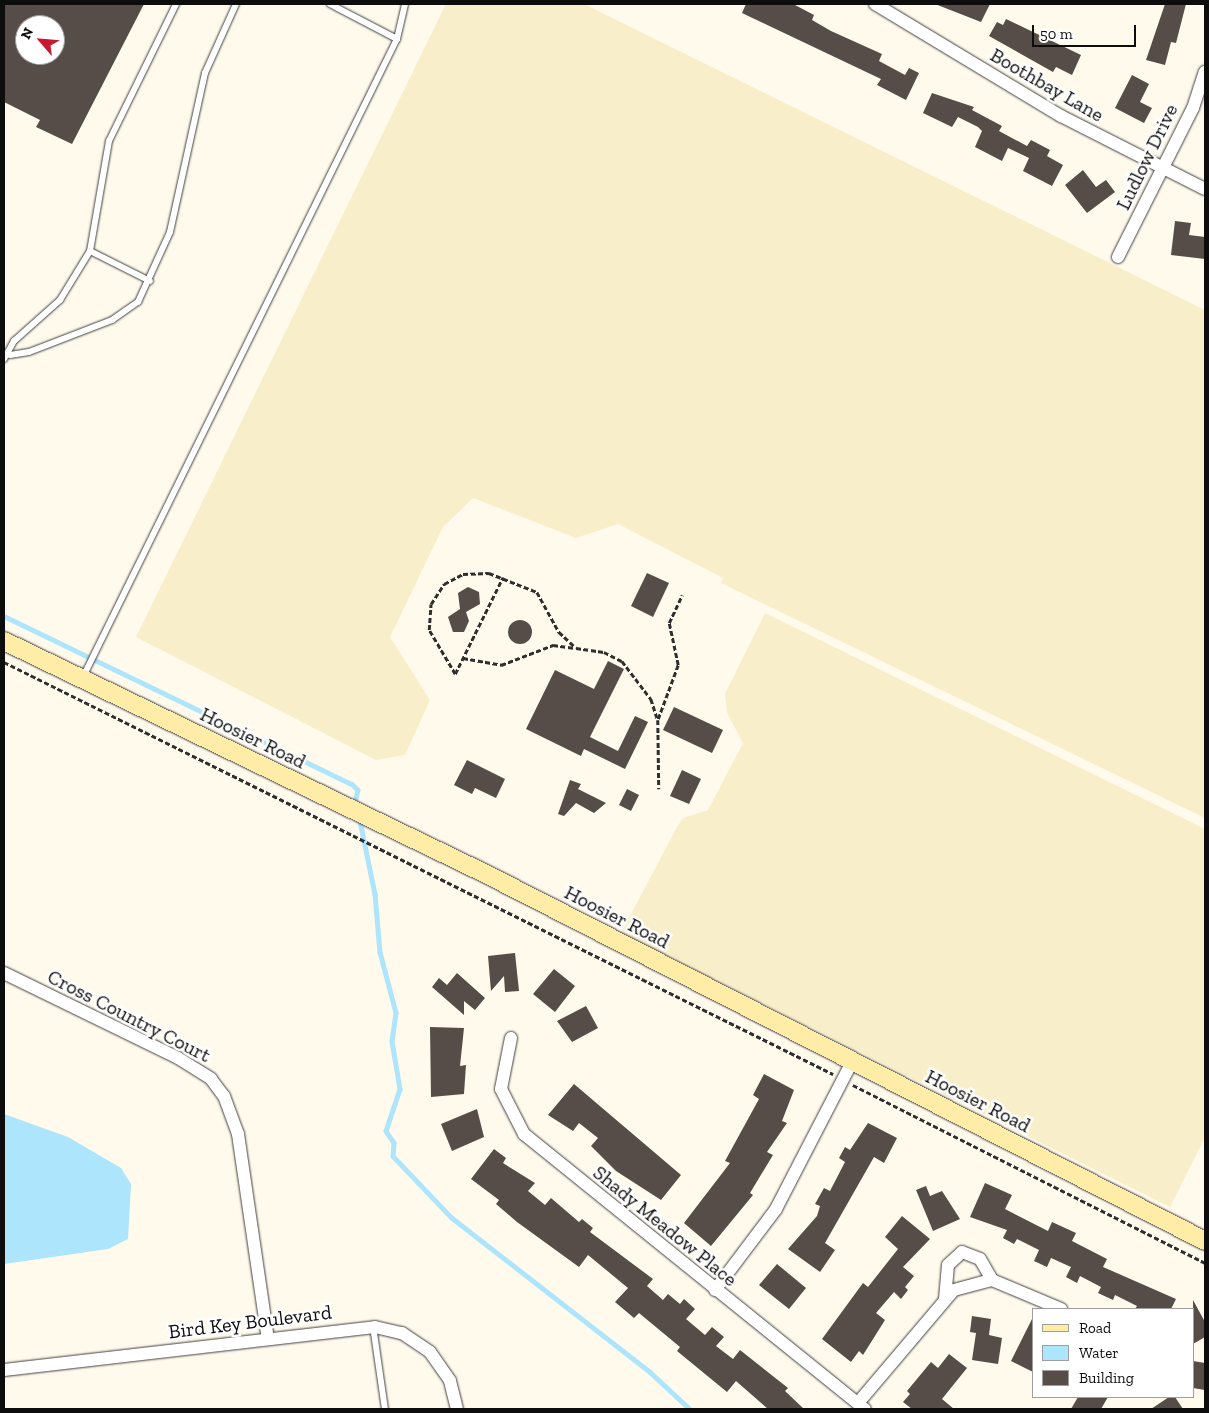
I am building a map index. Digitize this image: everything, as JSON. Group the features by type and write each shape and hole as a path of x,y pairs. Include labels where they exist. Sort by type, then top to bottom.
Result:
{"street":[{"name":"Boothbay Lane","path":"875,4 1052,111 1205,189"},
{"name":"Ludlow Drive","path":"1118,257 1162,168 1205,72"},
{"name":"Hoosier Road","path":"4,642 486,874 1205,1241"},
{"name":"Cross Country Court","path":"4,973 178,1058 211,1079 224,1096 238,1134 268,1339"},
{"name":"Shady Meadow Place","path":"511,1038 501,1089 524,1134 715,1290 862,1406"},
{"path":"715,1290 776,1209 853,1060"},
{"path":"945,1298 948,1265 962,1252 980,1259 992,1280 1059,1308"},
{"path":"862,1406 945,1298 954,1290 992,1280"},
{"name":"Bird Key Boulevard","path":"4,1370 372,1326 402,1333 430,1352 450,1381 458,1409"}],"lane":[{"path":"7,357 14,341 60,300 90,251 110,141 176,4"},
{"path":"7,357 112,320 138,302 150,281 170,232 205,73 236,4"},
{"path":"330,4 397,39"},
{"path":"82,679 397,39 405,4"},
{"path":"90,251 150,281"},
{"path":"372,1326 385,1409"}],"path":[{"path":"503,577 455,674 431,640 428,620 436,593 463,574 503,577 537,592 560,632 576,648"},
{"path":"658,720 678,665 669,623 682,596"},
{"path":"463,658 501,665 553,645 604,652 622,661 651,699 658,720 659,788"},
{"path":"4,662 843,1079 1205,1262"}],"shaded area":[{"path":"446,4 584,4 1205,310 1205,818 721,583 723,578 618,524 576,538 473,498 443,527 390,637 430,700 405,755 376,760 136,637"},
{"path":"765,613 1205,829 1205,1137 1170,1207 621,933 677,827 683,818 708,810 743,743 727,713 725,694"}],"water":[{"path":"4,1114 68,1137 121,1168 131,1184 128,1239 108,1249 4,1264"}],"building":[{"path":"4,4 144,4 72,144 36,127 40,120 4,102"},
{"path":"746,4 795,5 814,15 812,20 831,31 882,54 879,61 905,75 909,68 919,73 906,100 877,85 881,79 742,13"},
{"path":"935,4 990,4 981,22"},
{"path":"1165,4 1186,4 1176,43 1171,42 1165,65 1146,60"},
{"path":"1006,19 1081,55 1072,75 1056,67 1053,72 989,36 997,22 1003,25"},
{"path":"1132,75 1149,84 1140,102 1152,108 1144,123 1115,108"},
{"path":"932,93 974,107 972,110 1002,126 999,131 1027,146 1031,140 1050,150 1047,156 1063,165 1052,186 1023,171 1029,158 1008,148 1002,161 975,147 982,131 978,127 958,117 952,127 923,113"},
{"path":"1083,170 1096,187 1106,180 1115,192 1087,213 1065,185"},
{"path":"1175,221 1191,223 1189,235 1205,237 1205,259 1171,255"},
{"path":"647,573 669,583 653,617 631,606"},
{"path":"468,587 479,592 480,604 466,612 469,621 464,632 453,632 448,617 460,609 458,593"},
{"path":"520,620 528,624 532,632 528,640 520,644 512,640 508,632 512,624"},
{"path":"608,661 624,669 590,737 618,751 635,716 648,722 625,769 584,749 581,756 526,729 555,670 594,689"},
{"path":"674,707 723,730 712,753 663,730"},
{"path":"467,760 505,779 496,798 475,788 472,794 454,785"},
{"path":"682,770 701,779 689,804 670,796"},
{"path":"570,780 581,784 578,789 606,803 594,813 576,803 564,816 558,814"},
{"path":"627,789 639,795 631,811 619,805"},
{"path":"515,953 519,991 505,992 504,976 491,991 488,956"},
{"path":"554,969 575,986 555,1012 533,994"},
{"path":"457,973 485,998 475,1010 464,1001 464,1015 432,987 439,978 447,985"},
{"path":"586,1006 598,1028 572,1042 557,1021"},
{"path":"430,1027 464,1028 460,1066 466,1065 464,1094 431,1097"},
{"path":"764,1074 794,1090 782,1121 787,1123 767,1152 773,1155 750,1193 753,1195 711,1246 684,1223 730,1163 725,1161 759,1099 753,1095"},
{"path":"574,1084 681,1175 661,1200 616,1171 591,1146 598,1138 579,1123 573,1131 548,1115"},
{"path":"477,1109 484,1137 452,1151 441,1124"},
{"path":"868,1123 897,1138 884,1163 874,1157 825,1243 835,1250 820,1272 788,1249 817,1216 820,1206 815,1204 824,1188 830,1191 845,1162 839,1158 845,1147 850,1150"},
{"path":"494,1149 506,1158 503,1163 535,1183 528,1191 545,1205 551,1198 579,1222 582,1219 593,1228 590,1232 653,1279 647,1286 663,1300 668,1294 680,1304 684,1299 695,1309 686,1319 705,1335 712,1327 724,1337 716,1346 733,1359 740,1350 788,1388 785,1391 804,1409 768,1409 736,1381 727,1392 677,1351 680,1347 639,1313 634,1318 615,1302 628,1288 588,1255 579,1267 517,1222 496,1204 499,1200 471,1179"},
{"path":"985,1183 1012,1195 1005,1209 1048,1231 1052,1222 1076,1233 1072,1241 1107,1259 1103,1267 1176,1299 1172,1308 1136,1308 1137,1306 1115,1295 1113,1300 1098,1293 1101,1287 1080,1276 1077,1283 1066,1277 1071,1267 1051,1258 1047,1267 1034,1261 1039,1250 1017,1239 1014,1244 1003,1238 1007,1230 970,1217"},
{"path":"926,1186 930,1196 942,1191 960,1219 933,1231 916,1190"},
{"path":"902,1216 930,1239 903,1267 914,1276 905,1287 908,1290 901,1299 894,1292 876,1313 885,1320 863,1355 859,1351 851,1362 822,1339 863,1283 868,1287 898,1249 885,1237"},
{"path":"777,1264 806,1288 789,1309 759,1285"},
{"path":"1193,1300 1205,1322 1205,1337 1194,1343 1194,1308"},
{"path":"972,1316 991,1319 989,1335 1002,1338 998,1364 972,1360 976,1333 970,1332"},
{"path":"1032,1319 1032,1372 1011,1361"},
{"path":"949,1354 967,1368 942,1399 954,1409 912,1409 903,1402 910,1394 907,1391 931,1362 938,1368"},
{"path":"1194,1361 1205,1363 1205,1390 1194,1388"},
{"path":"1077,1398 1107,1398 1101,1409 1071,1409"},
{"path":"1168,1398 1176,1398 1183,1409 1151,1409"}],"waterway":[{"path":"4,616 352,784 358,790 356,799"},
{"path":"360,821 375,894 380,952 396,1013 392,1041 400,1089 386,1131 394,1143 393,1156 451,1217 650,1372 690,1409"}]}
